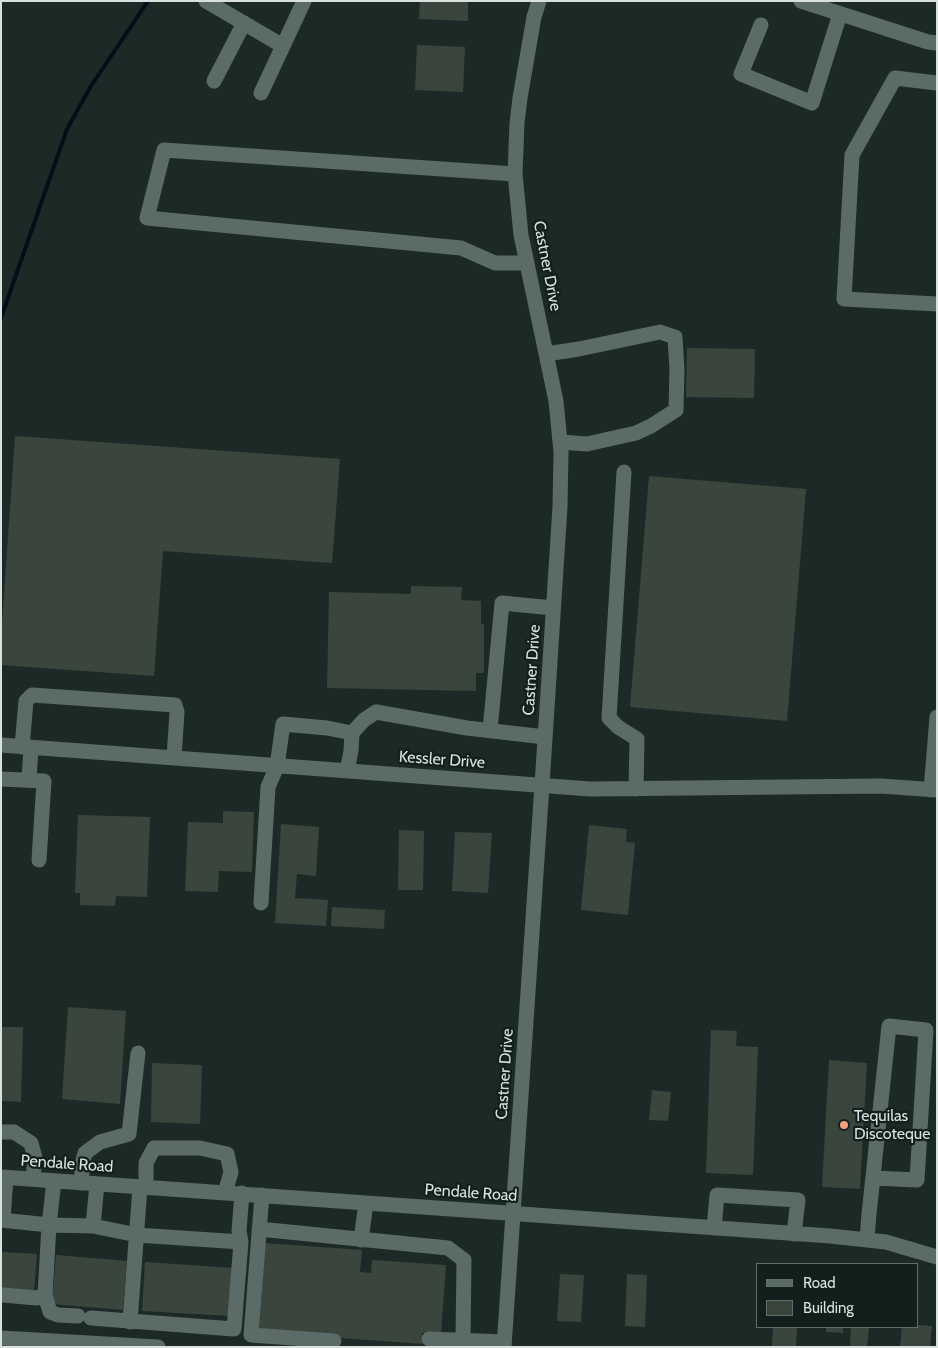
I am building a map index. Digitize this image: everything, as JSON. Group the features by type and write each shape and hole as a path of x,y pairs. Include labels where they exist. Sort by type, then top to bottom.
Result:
{"street":[{"path":"206,1 283,46"},
{"path":"261,93 304,1"},
{"name":"Castner Drive","path":"504,1344 560,507 560,442 556,401 526,263 521,235 515,174 520,98 534,17 539,1"},
{"path":"801,1 928,42 937,43"},
{"path":"761,25 741,74 812,103 840,14"},
{"path":"214,82 244,23"},
{"path":"937,83 895,78 852,155 844,299 937,304"},
{"path":"515,174 164,150 147,218 461,248 495,263 526,263"},
{"path":"546,354 660,332 674,338 677,370 676,410 636,433 588,444 560,442"},
{"path":"624,472 609,718 618,727 637,739 636,788"},
{"path":"490,730 502,603 553,608"},
{"path":"28,780 26,701 32,695 175,705 177,712 174,758"},
{"path":"347,771 352,733 364,720 376,712 545,737"},
{"path":"934,790 937,717"},
{"path":"261,903 268,788 277,766 283,724 327,728 352,733"},
{"name":"Kessler Drive","path":"1,745 590,789 881,786 934,790"},
{"path":"1,779 44,781 39,860"},
{"path":"867,1240 873,1178 889,1026 926,1030 917,1180 873,1178"},
{"path":"81,1183 85,1153 100,1142 129,1134 138,1053"},
{"path":"1,1132 14,1132 31,1143 35,1158 32,1179"},
{"path":"130,1322 137,1236 146,1163 154,1148 200,1148 227,1154 231,1172 225,1193"},
{"path":"4,1177 2,1220 49,1225 93,1226 137,1236 241,1242"},
{"name":"Pendale Road","path":"4,1177 867,1240 886,1242 937,1257"},
{"path":"54,1180 45,1295 50,1312 58,1315 130,1322 234,1329 241,1242 242,1193"},
{"path":"93,1226 97,1184"},
{"path":"262,1195 251,1335 334,1341"},
{"path":"714,1228 717,1195 798,1200 794,1234"},
{"path":"362,1240 366,1203"},
{"path":"260,1229 448,1248 464,1260 463,1339"},
{"path":"3,1295 37,1298 45,1295"},
{"path":"1,1338 158,1347"},
{"path":"429,1339 463,1339 504,1344"}],"building":[{"path":"420,1 468,1 468,21 419,19"},
{"path":"417,45 465,47 463,92 415,90"},
{"path":"687,348 755,349 754,398 686,397"},
{"path":"15,436 340,459 332,563 163,551 154,676 1,665 1,637"},
{"path":"649,476 806,489 787,721 630,707"},
{"path":"411,586 462,587 461,600 481,601 481,624 484,624 484,673 476,673 476,691 327,688 329,592 411,594"},
{"path":"223,811 254,812 252,872 219,871 218,892 185,891 188,822 223,823"},
{"path":"78,815 150,817 147,897 116,896 115,906 80,905 80,893 75,893"},
{"path":"281,824 319,827 316,876 297,874 295,898 328,900 326,926 275,923"},
{"path":"589,825 627,829 626,842 635,843 628,915 581,910"},
{"path":"399,830 424,831 423,890 398,890"},
{"path":"455,832 492,833 488,893 452,891"},
{"path":"332,907 385,910 384,929 331,926"},
{"path":"68,1007 126,1011 120,1104 62,1099"},
{"path":"1,1027 23,1027 21,1102 1,1101"},
{"path":"711,1030 737,1031 736,1046 758,1047 753,1175 706,1173"},
{"name":"Tequilas Discoteque","path":"829,1060 867,1063 860,1189 822,1187"},
{"path":"152,1063 202,1065 200,1124 151,1122"},
{"path":"652,1090 671,1092 668,1121 649,1120"},
{"path":"265,1243 362,1250 360,1272 371,1273 372,1260 446,1265 441,1334 422,1333 422,1344 259,1332"},
{"path":"1,1252 37,1254 34,1292 1,1289"},
{"path":"56,1255 127,1261 123,1310 52,1304"},
{"path":"145,1262 234,1268 231,1316 142,1311"},
{"path":"560,1274 584,1275 581,1322 557,1321"},
{"path":"627,1274 647,1275 645,1327 625,1326"},
{"path":"918,1325 932,1326 930,1347 900,1347 902,1328 918,1328"},
{"path":"773,1328 797,1328 796,1347 772,1347"},
{"path":"826,1328 843,1328 843,1333 826,1332"},
{"path":"851,1328 869,1328 867,1347 850,1347"}],"waterway":[{"path":"1,318 67,129 91,86 148,1"}],"place":[{"name":"Tequilas Discoteque","path":"844,1125"}]}
